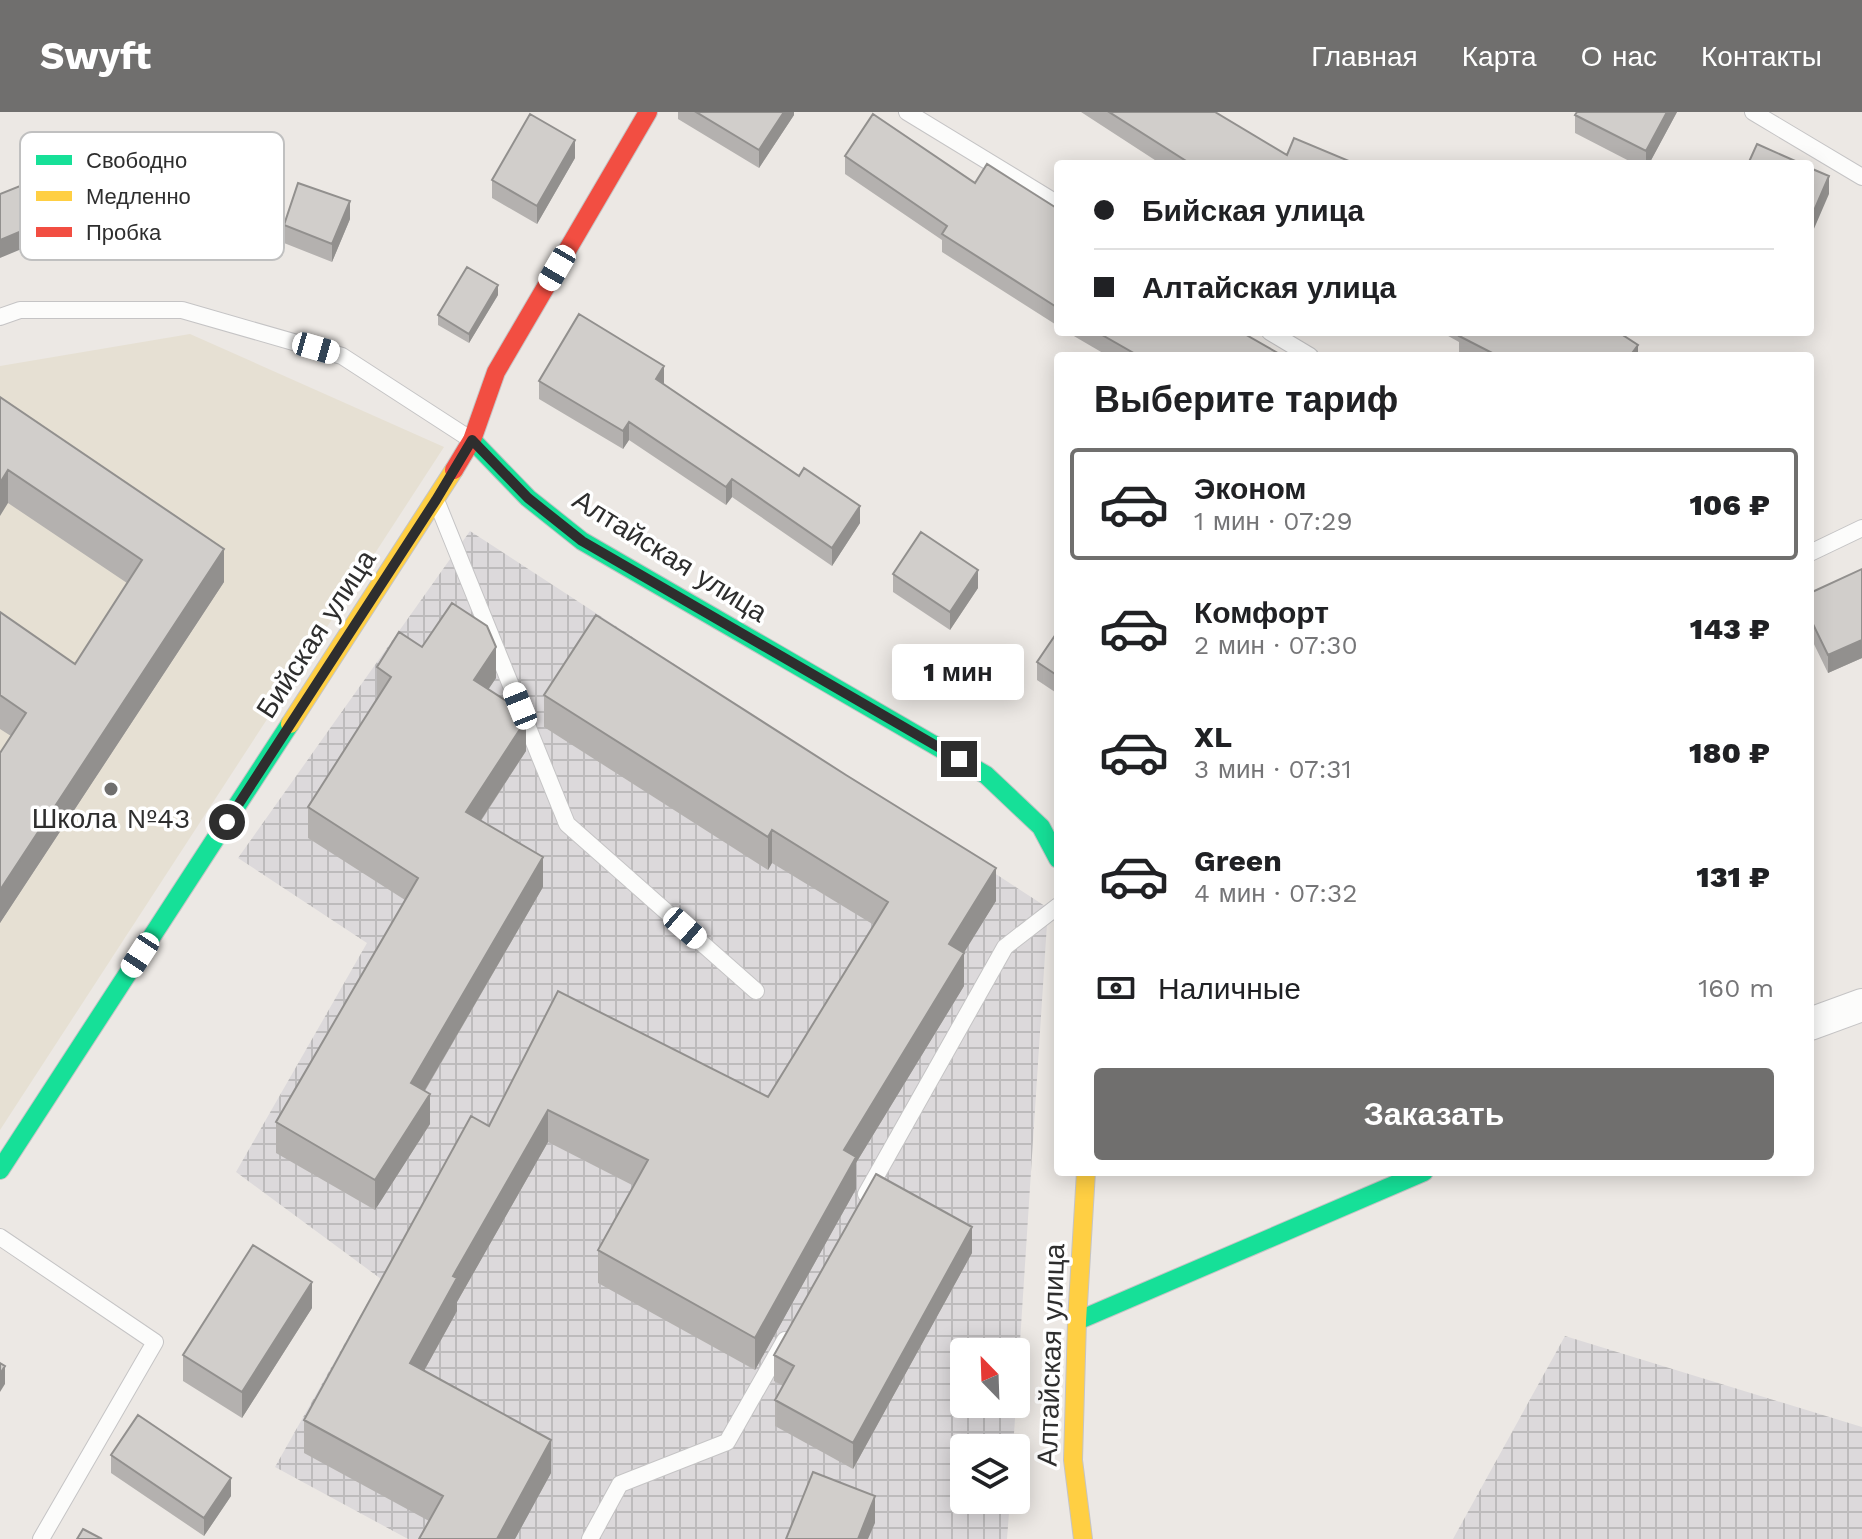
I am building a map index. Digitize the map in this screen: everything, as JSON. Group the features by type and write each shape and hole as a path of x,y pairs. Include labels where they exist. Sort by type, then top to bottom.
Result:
{"street":[{"name":"Бийская улица","path":"0,1170 436,500 472,440 496,372 648,112"},
{"name":"Алтайская улица","path":"472,440 528,498 582,541 986,775 1041,827 1054,851"},
{"path":"1814,1023 1862,1005"},
{"name":"Алтайская улица","path":"1083,1539 1073,1460 1086,1176"},
{"path":"1077,1321 1415,1176"}],"lane":[{"path":"907,112 1054,202"},
{"path":"1753,112 1862,177"},
{"name":"Алтайская улица","path":"0,317 20,310 182,310 342,356 472,440"},
{"path":"1277,336 1303,352"},
{"path":"436,500 567,824 756,991"},
{"path":"1814,551 1862,528"},
{"path":"858,1208 1005,947 1054,909"},
{"path":"0,1237 155,1342 41,1539"},
{"path":"590,1539 620,1484 727,1442 789,1332"}],"shaded area":[{"name":"Школа №43","path":"190,334 444,447 0,1130 0,366"},
{"path":"470,531 1048,908 1020,1338 950,1338 950,1418 1015,1418 1014,1434 950,1434 950,1514 1009,1514 1007,1539 408,1539 275,1467 381,1279 236,1172 367,943 238,858"},
{"path":"1565,1336 1862,1427 1862,1539 1453,1539"}],"building":[{"path":"696,112 784,112 759,150"},
{"path":"1109,112 1215,112 1287,155 1294,138 1347,160 1185,160"},
{"path":"1577,112 1667,112 1646,151 1575,115"},
{"path":"530,114 575,140 537,206 492,180"},
{"path":"873,114 975,183 987,164 1054,206 1054,305 942,234 947,226 845,156"},
{"path":"1757,144 1793,160 1750,160"},
{"path":"1814,170 1829,176 1814,211"},
{"path":"298,183 350,201 332,244 284,225"},
{"path":"20,186 20,232 0,240 0,194"},
{"path":"467,267 498,285 469,334 438,315"},
{"path":"579,314 664,366 656,379 799,476 804,468 860,506 832,548 732,479 726,487 629,422 623,431 539,381"},
{"path":"1104,336 1248,336 1276,352 1132,352"},
{"path":"1459,336 1624,336 1638,345 1633,352 1490,352"},
{"path":"0,397 224,549 0,890 0,753 26,713 0,695 0,612 75,664 142,560 8,470 0,483"},
{"path":"921,532 978,570 950,612 893,574"},
{"path":"1862,569 1862,640 1828,655 1814,626 1814,591"},
{"path":"452,603 487,626 496,647 474,680 522,711 526,720 466,812 543,857 411,1083 430,1094 375,1180 276,1122 418,878 308,807 391,677 377,667 399,632 422,647"},
{"path":"596,615 996,868 949,944 964,953 844,1150 856,1157 755,1338 598,1250 648,1160 548,1110 453,1276 457,1278 410,1363 551,1440 497,1539 419,1539 443,1496 304,1420 471,1116 489,1126 558,991 768,1097 888,902 772,830 768,837 544,695"},
{"path":"1054,637 1054,673 1037,662"},
{"path":"876,1174 972,1227 853,1443 775,1400 794,1366 774,1355"},
{"path":"253,1245 312,1282 242,1392 183,1355"},
{"path":"138,1415 231,1478 204,1518 111,1455"},
{"path":"813,1472 875,1496 858,1539 786,1539"},
{"path":"83,1529 102,1539 77,1539"}],"traffic: fast":[{"path":"472,440 528,498 582,541 986,775 1041,827 1054,851"},
{"path":"0,1170 290,724"},
{"path":"1077,1321 1415,1176"}],"traffic: slow":[{"path":"290,724 454,470"},
{"path":"1083,1539 1073,1460 1086,1176"}],"traffic: jam":[{"path":"454,470 472,440 496,372 648,112"}],"place":[{"name":"Школа №43","path":"111,789"}],"route":[{"path":"227,822 472,440 528,498 582,541 959,759"}]}
